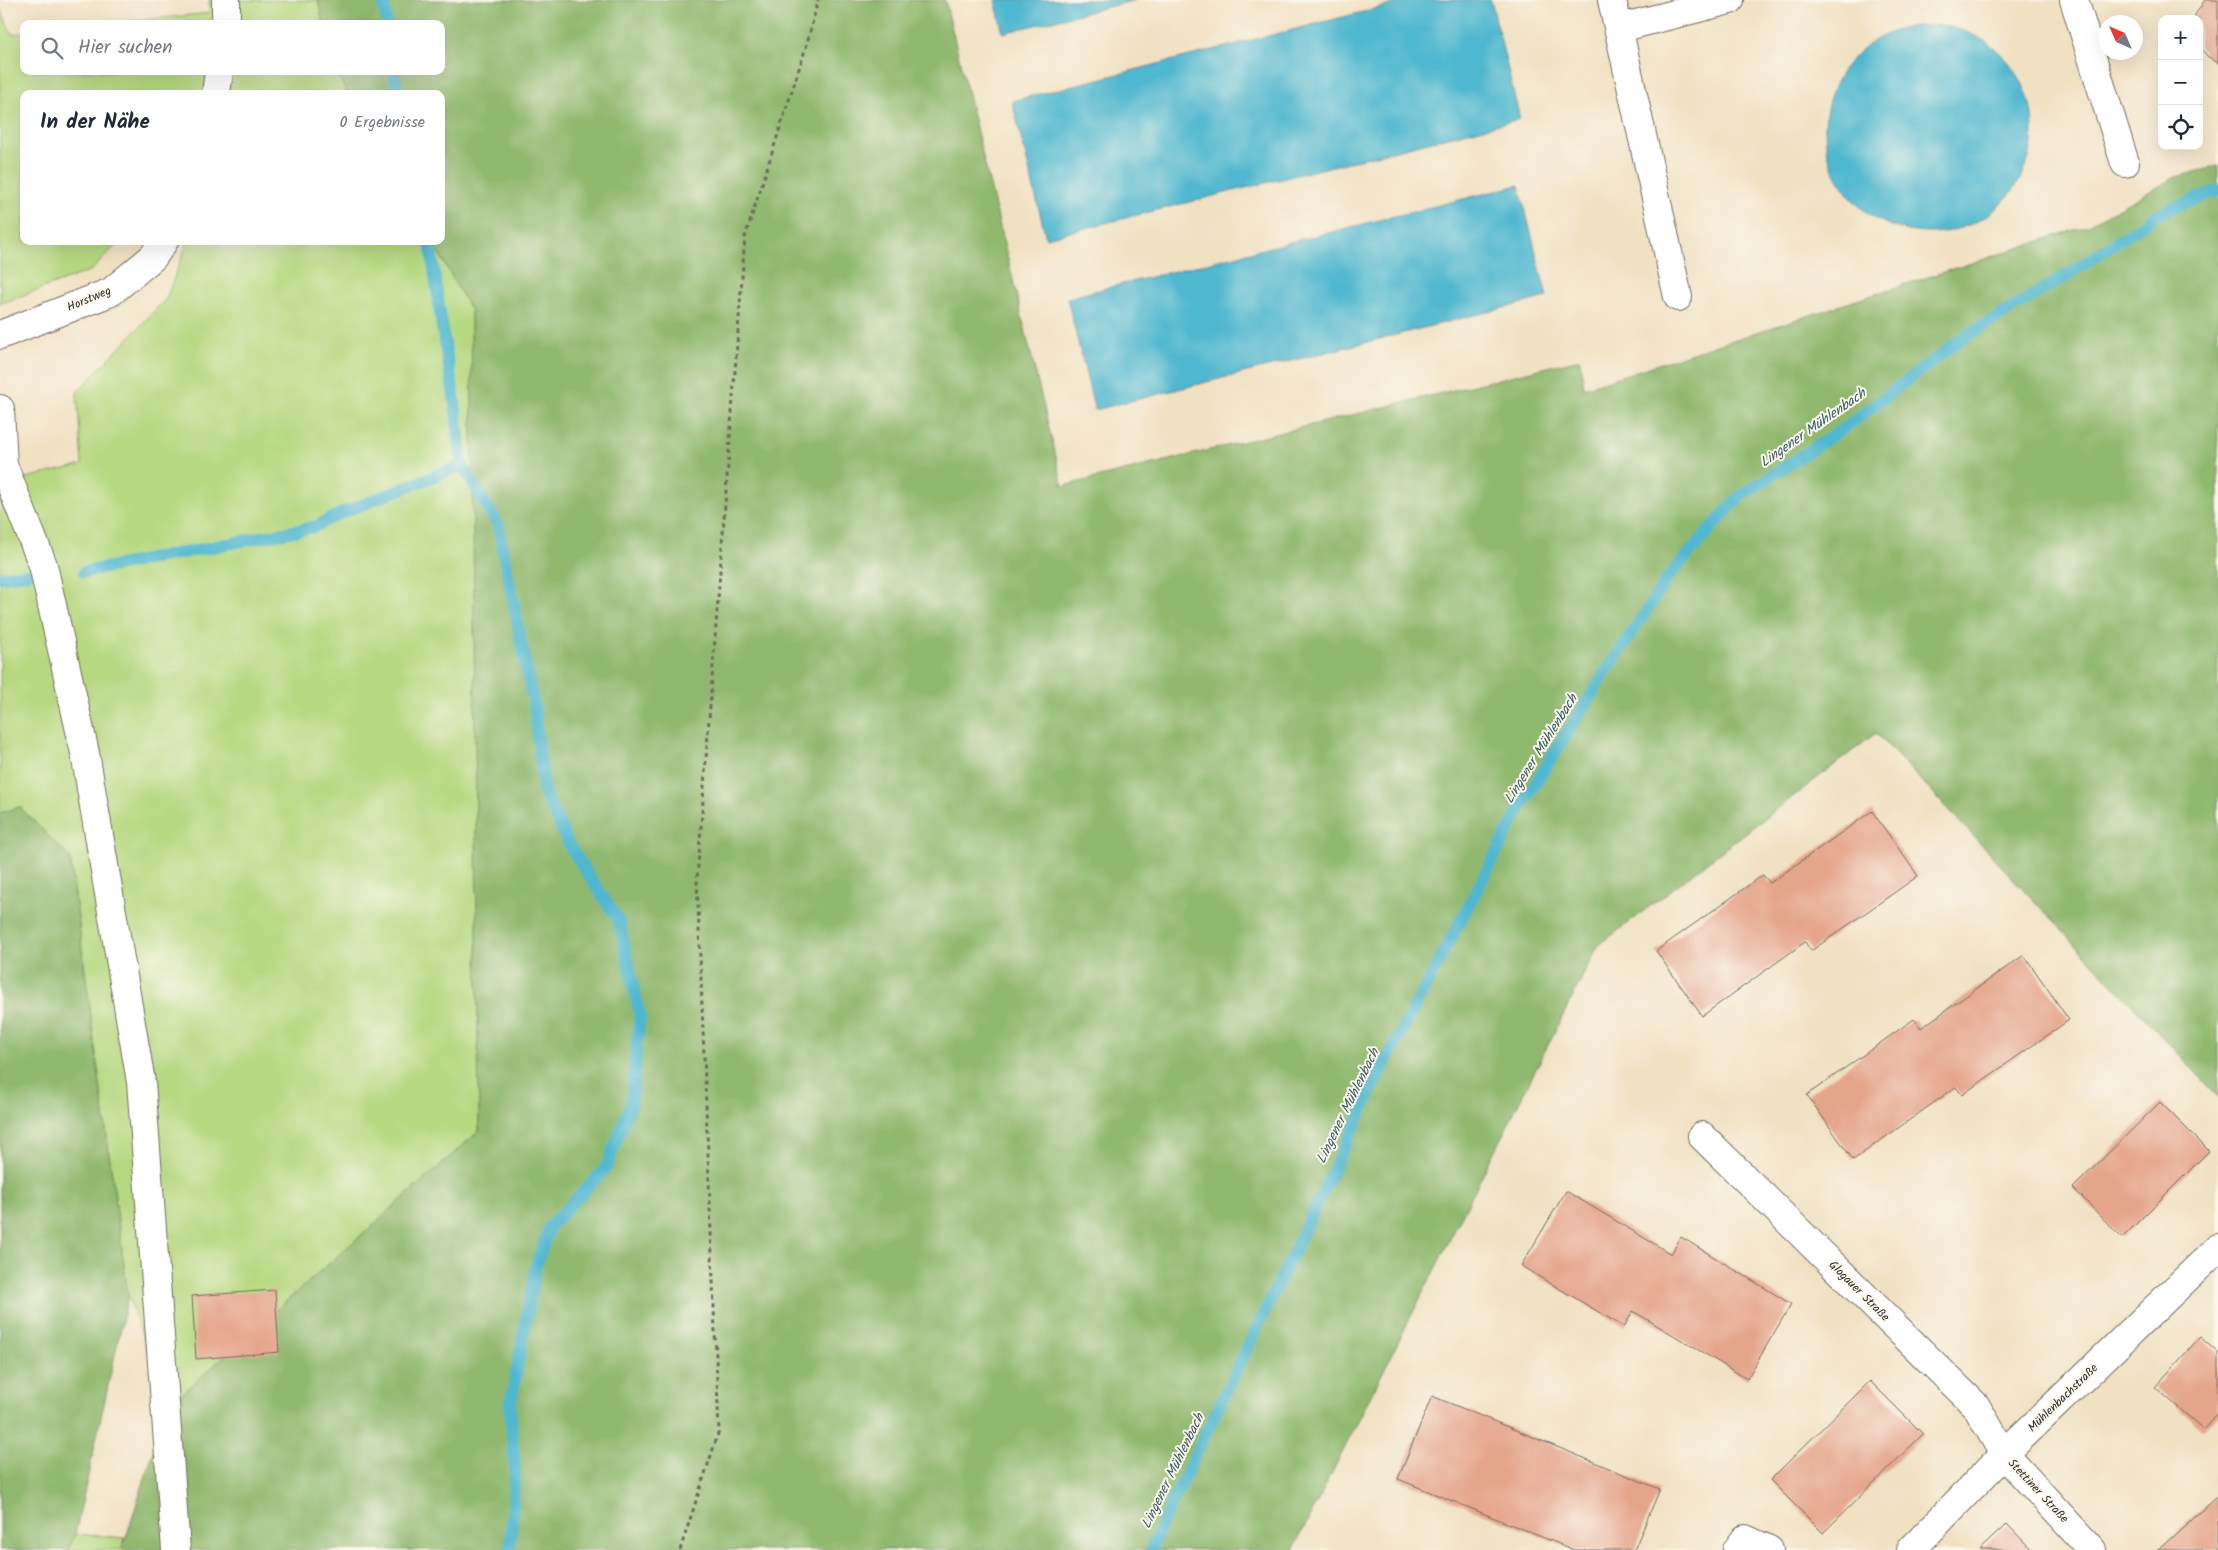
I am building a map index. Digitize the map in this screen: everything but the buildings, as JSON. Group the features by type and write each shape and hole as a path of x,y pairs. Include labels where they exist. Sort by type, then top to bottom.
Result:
{"street":[{"path":"226,0 226,20"},
{"path":"1612,0 1620,28 1678,296"},
{"path":"1620,28 1730,0"},
{"path":"2074,0 2125,163"},
{"path":"217,90 218,75"},
{"name":"Horstweg","path":"0,335 111,292 153,258 161,245"},
{"path":"0,409 2,465 43,565 85,753 141,1082 176,1550"},
{"name":"Glogauer Straße","path":"1702,1136 1976,1406 2004,1454"},
{"name":"Mühlenbachstraße","path":"1911,1550 2004,1454 2218,1248"},
{"name":"Stettiner Straße","path":"2004,1454 2092,1550"},
{"path":"1736,1550 1745,1539 1769,1550"}],"path":[{"path":"680,1550 718,1431 697,880 745,237 807,44 818,0"}],"green space":[{"path":"209,0 318,0 322,20 145,20 209,13"},
{"path":"318,0 945,0 1063,486 1580,359 1584,388 2086,226 2176,177 2218,166 2218,1096 1876,733 1598,946 1293,1550 122,1550 168,1406 479,1131 471,311 434,245 445,245 445,90 346,90 337,75 445,75 445,20 322,20"},
{"path":"0,8 12,34 20,33 20,75 337,75 346,90 20,90 20,245 116,245 92,270 0,304"},
{"path":"186,245 434,245 471,310 479,1131 168,1406 128,1296 70,858 20,807 0,813 0,484 82,465 77,392 166,299"},
{"path":"20,807 70,858 128,1296 75,1534 69,1550 0,1550 0,813"},
{"path":"75,1534 125,1538 122,1550 69,1550"}],"water":[{"path":"995,0 1136,0 1003,33"},
{"path":"1410,0 1491,0 1520,119 1046,238 1012,101"},
{"path":"1929,25 1949,27 1969,33 1995,49 2009,63 2025,89 2031,109 2033,129 2031,149 2025,169 2009,195 1995,209 1969,225 1949,231 1929,233 1909,231 1889,225 1863,209 1849,195 1833,169 1827,149 1825,129 1827,109 1833,89 1849,63 1863,49 1889,33 1909,27"},
{"path":"1519,185 1547,297 1095,410 1067,298"}],"waterway":[{"path":"383,0 386,20"},
{"path":"395,75 397,90"},
{"name":"Lingener Mühlenbach","path":"1151,1550 1386,1061 1523,803 1669,576 1739,497 1850,424 1961,339 2064,277 2160,213 2218,190"},
{"path":"431,245 455,402 462,465 498,525 535,711 544,792 570,847 619,921 640,1016 631,1104 606,1168 550,1226 536,1266 510,1407 515,1471 510,1550"},
{"path":"84,572 314,527 344,512 462,465"},
{"path":"0,577 28,574"}]}
